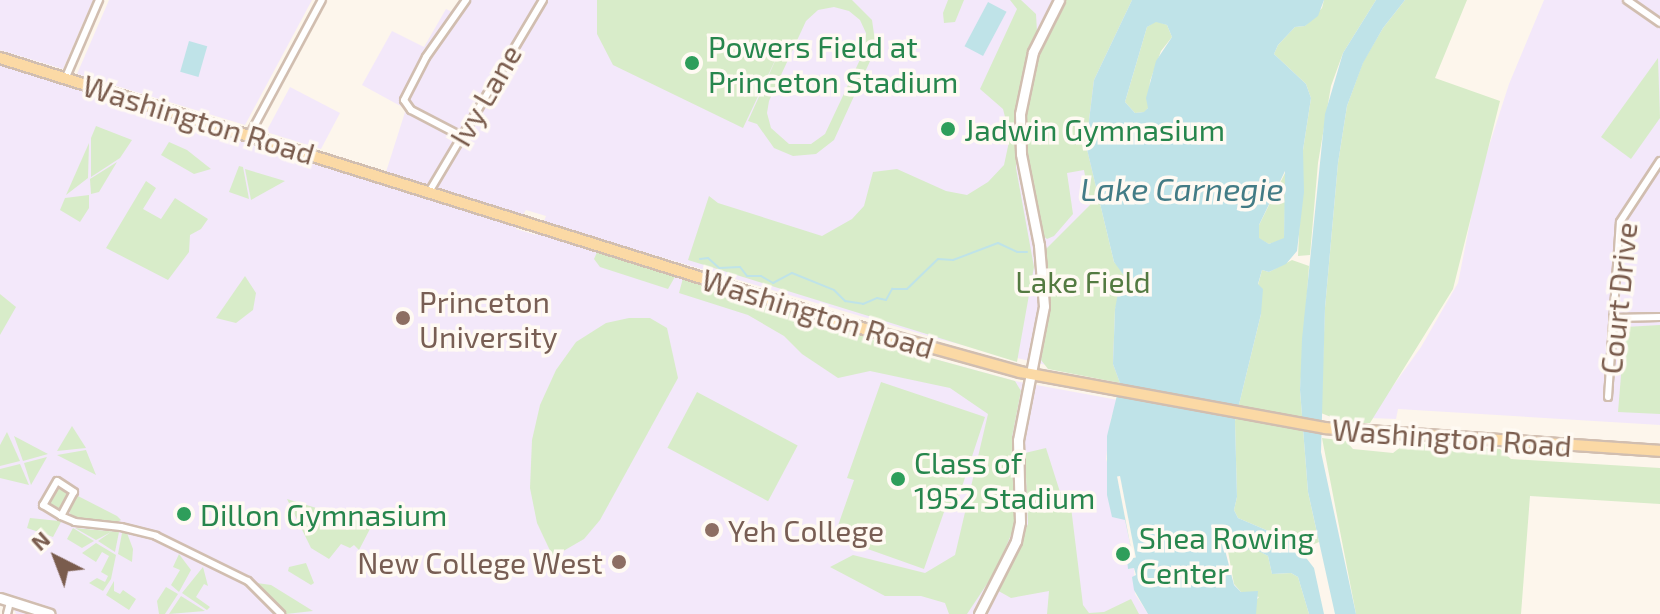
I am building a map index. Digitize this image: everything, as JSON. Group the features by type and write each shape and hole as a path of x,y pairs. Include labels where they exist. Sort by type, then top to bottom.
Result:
{"main road":[{"name":"Washington Road","path":"0,58 865,329 1033,374 1317,427 1660,451"}],"street":[{"path":"66,77 99,0"},
{"path":"250,134 322,0"},
{"path":"461,136 411,110 404,100 426,57 466,0"},
{"name":"Ivy Lane","path":"429,192 543,0"},
{"path":"979,614 1019,532 1018,440 1043,320 1039,245 1021,154 1020,114 1033,52 1059,0"},
{"path":"1627,0 1660,23"},
{"name":"Court Drive","path":"1608,397 1620,222 1660,161"},
{"path":"1613,318 1660,317"},
{"path":"61,516 74,492 57,481 43,505 61,516 75,522 121,527 156,536 248,581 281,614"},
{"path":"7,614 5,600 50,614"}],"shaded area":[{"path":"0,0 93,0 63,69 0,50"},
{"path":"109,0 312,0 245,125 77,74"},
{"name":"Princeton University","path":"461,0 1132,0 1094,80 1099,213 1120,383 938,339 610,242 544,221 546,216 526,210 522,216 513,214 386,172 406,109 362,85 392,31 424,47 446,9 454,13"},
{"path":"1544,0 1660,0 1660,425 1398,409 1396,419 1370,418 1421,347 1458,283 1479,177 1509,84"},
{"name":"Princeton University","path":"0,65 518,223 516,229 536,235 539,231 931,358 1015,381 1118,400 1111,418 1106,459 1125,519 1133,558 1129,569 1134,568 1135,594 1148,614 16,614 10,602 0,598"},
{"path":"290,87 340,113 321,149 266,132"}],"green space":[{"name":"Powers Field at Princeton Stadium","path":"597,0 852,0 872,20 876,48 834,140 816,154 793,156 774,148 757,124 748,121 780,50 743,128 613,65 597,34","holes":["834,7 849,11 860,20 866,33 865,49 825,134 811,144 789,144 771,128 767,113 769,101 806,21 818,10"]},
{"path":"948,0 964,0 955,22 944,23 943,13"},
{"path":"1010,0 1021,0 1036,14 1037,32 1022,80 1018,118 1016,168 1034,267 1017,362 688,260 709,196 718,203 822,236 852,219 864,206 873,172 897,169 946,191 967,195 988,182 1004,165 1010,137 1003,109 980,89 1017,9"},
{"name":"Lake Field","path":"1064,0 1132,0 1094,80 1086,145 1114,262 1128,277 1115,309 1113,364 1120,383 1048,369 1041,360 1050,307 1045,250 1090,205 1084,170 1067,173 1073,214 1054,236 1047,239 1042,235 1028,167 1026,98 1042,38"},
{"path":"1324,0 1376,0 1343,53 1331,86 1318,163 1310,255 1298,256 1303,150 1311,98 1306,84 1274,54 1295,27 1305,26 1322,8"},
{"path":"1405,0 1467,0 1435,78 1500,101 1453,289 1370,423 1346,423 1321,413 1325,308 1338,163 1347,106 1363,62 1383,28"},
{"path":"1156,21 1167,25 1172,37 1161,51 1150,81 1148,108 1145,112 1135,113 1125,102 1147,27"},
{"path":"1658,58 1660,118 1631,159 1601,137"},
{"path":"96,126 132,140 120,158 91,177 91,138"},
{"path":"169,142 187,150 211,169 194,174 161,155"},
{"path":"89,143 88,178 66,195"},
{"path":"117,162 99,192 91,194 90,179"},
{"path":"239,166 243,167 249,199 229,192"},
{"path":"245,169 285,181 251,200"},
{"path":"1286,171 1284,239 1269,244 1259,239 1259,225"},
{"path":"146,181 156,188 143,209 161,219 175,198 208,219 201,229 190,235 189,252 168,280 106,248"},
{"path":"89,195 89,208 80,222 60,210 65,198"},
{"path":"598,250 676,275 668,289 600,267 594,259"},
{"path":"1292,260 1309,266 1300,390 1308,492 1319,542 1300,550 1292,541 1238,518 1234,510 1237,497 1235,421 1261,314 1258,285 1262,270 1269,272"},
{"path":"245,276 256,293 253,310 236,323 216,318"},
{"path":"683,278 931,358 1015,381 1021,391 1012,437 1017,521 995,572 967,614 949,614 945,603 921,596 885,596 830,567 853,555 925,573 955,555 988,414 950,388 870,371 838,378 802,354 784,336 748,315 679,293"},
{"path":"0,294 16,307 0,335"},
{"path":"650,318 667,328 678,378 600,520 584,539 553,557 537,523 530,488 532,440 540,405 556,370 576,342 606,323"},
{"path":"1660,325 1660,414 1618,412 1625,327"},
{"path":"881,382 985,417 955,508 944,512 924,569 834,537 854,480 847,478"},
{"path":"697,392 798,446 768,501 667,448"},
{"path":"72,426 86,448 57,451"},
{"path":"7,432 20,461 0,466 0,445"},
{"path":"14,436 48,454 23,461"},
{"path":"1322,438 1346,441 1353,449 1393,453 1406,443 1500,449 1511,459 1660,468 1660,504 1530,496 1521,614 1356,614"},
{"path":"1046,448 1060,492 1090,492 1096,501 1094,508 1093,504 1087,505 1085,499 1076,498 1071,507 1083,605 1089,613 1104,612 1131,599 1139,614 1047,614 1049,591 1011,598 995,589 1028,524 1025,453"},
{"path":"86,450 96,475 57,455"},
{"path":"47,457 31,485 24,463"},
{"path":"20,464 29,485 0,478 0,469"},
{"path":"58,488 65,491 68,498 65,505 58,508 51,505 48,498 51,491"},
{"path":"76,495 121,520 116,523 72,517 68,509"},
{"path":"287,499 372,525 359,550 354,545 350,548 341,544 329,559 311,548"},
{"path":"30,518 61,522 53,537 27,528"},
{"path":"73,528 94,541 82,548 67,539"},
{"path":"75,528 119,532 115,552 98,541 111,532 96,540"},
{"path":"122,533 127,533 133,549 132,562 118,554"},
{"path":"96,543 116,555 111,579 103,591 89,583 97,578 105,582 108,576 101,572 109,556 102,552 96,562 82,553"},
{"path":"1227,546 1245,551 1252,547 1268,556 1272,574 1291,573 1298,577 1309,614 1256,614 1254,603 1259,597 1241,592 1234,584"},
{"path":"179,554 191,570 179,592 171,585 180,570 173,567"},
{"path":"306,563 314,583 311,585 288,571 289,567"},
{"path":"203,567 208,586 204,584 196,597 210,607 207,610 182,593"},
{"path":"114,581 114,591 120,594 123,590 136,599 129,610 106,595"},
{"path":"257,583 271,585 313,611 286,614"},
{"path":"166,587 178,594 165,614 159,614 157,601"},
{"path":"181,596 205,611 169,614"}],"water":[{"name":"Lake Carnegie","path":"1132,0 1324,0 1318,16 1305,26 1295,27 1274,54 1306,84 1311,98 1303,150 1304,192 1297,251 1286,264 1269,272 1262,270 1258,284 1263,289 1261,314 1235,421 1237,497 1234,510 1238,518 1292,541 1300,550 1314,568 1324,614 1309,614 1298,577 1291,573 1272,574 1268,556 1253,548 1245,551 1227,546 1225,550 1234,585 1241,592 1258,591 1256,614 1148,614 1134,590 1132,577 1136,575 1134,568 1128,569 1127,559 1133,557 1125,520 1112,517 1107,495 1107,436 1120,383 1113,364 1115,309 1118,293 1128,281 1114,262 1086,145 1094,80","holes":["1156,22 1167,25 1172,37 1156,61 1146,98 1148,108 1135,113 1125,102 1147,27","1285,171 1284,238 1269,244 1259,238 1259,225"]},
{"path":"1376,0 1405,0 1383,28 1363,63 1347,106 1338,163 1325,308 1321,452 1356,614 1335,614 1308,492 1300,390 1302,339 1325,114 1343,53"},
{"path":"988,2 1007,12 983,56 965,46"},
{"path":"189,41 207,46 198,77 180,72"}],"pier":[{"path":"1120,476 1136,557 1133,558 1117,477"}],"waterway":[{"path":"700,259 708,258 719,268 740,267 747,276 761,276 773,283 792,273 834,290 845,301 863,304 877,298 886,300 892,289 907,289 938,259 953,260 998,243 1017,252 1027,252"}],"place":[{"name":"Powers Field at Princeton Stadium","path":"692,63"},
{"name":"Jadwin Gymnasium","path":"948,129"},
{"name":"Princeton University","path":"403,318"},
{"name":"Class of 1952 Stadium","path":"898,479"},
{"name":"Dillon Gymnasium","path":"184,514"},
{"name":"Yeh College","path":"712,530"},
{"name":"Shea Rowing Center","path":"1123,554"},
{"name":"New College West","path":"619,562"}]}
